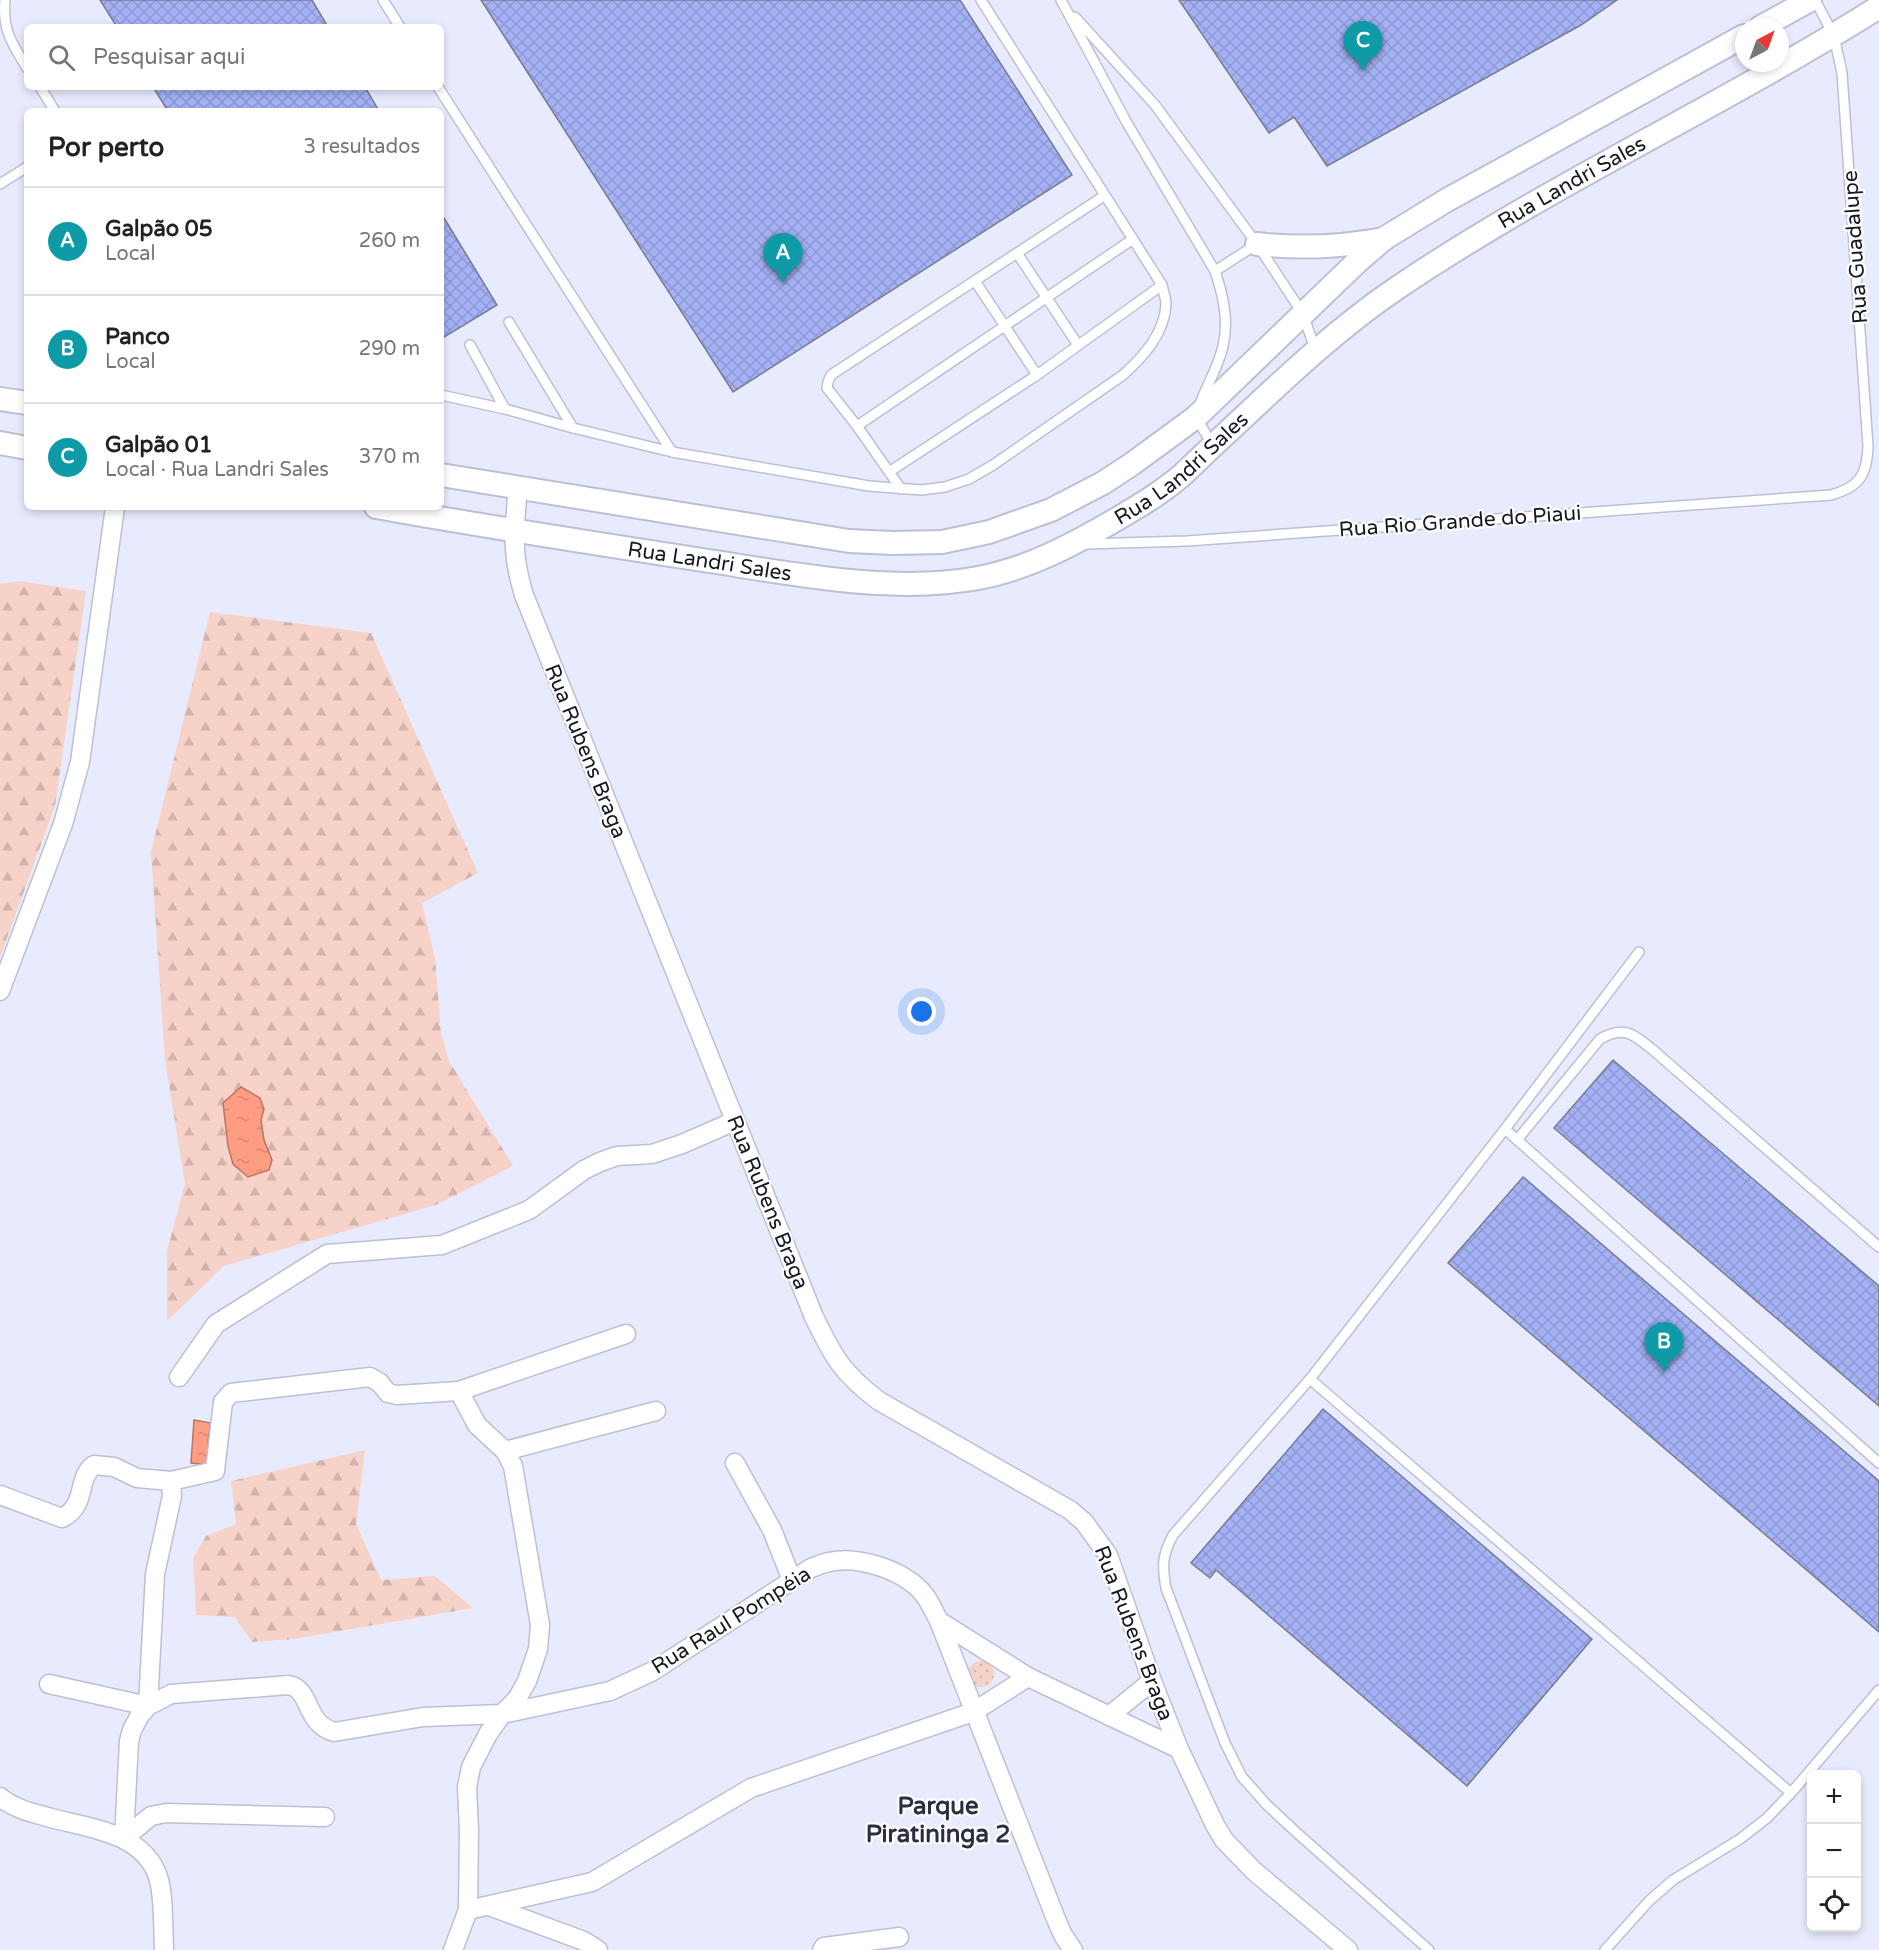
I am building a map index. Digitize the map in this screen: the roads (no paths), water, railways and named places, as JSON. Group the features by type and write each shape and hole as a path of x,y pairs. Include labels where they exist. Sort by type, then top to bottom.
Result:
{"street":[{"path":"1777,18 1810,0"},
{"name":"Rua Landri Sales","path":"393,510 814,577 900,583 946,582 980,578 1018,567 1073,544 1147,502 1180,477 1315,351 1392,291 1443,258 1581,177 1834,36 1879,7"},
{"name":"Rua Landri Sales","path":"444,476 849,541 942,542 989,532 1051,510 1113,476 1196,417 1357,262 1385,238 1447,200 1735,41"},
{"path":"1257,244 1318,248 1346,246 1385,238"},
{"path":"0,399 24,403"},
{"path":"0,443 24,447"},
{"name":"Rua Rubens Braga","path":"518,488 514,555 524,595 814,1317 832,1354 844,1372 879,1401 1070,1510 1084,1522 1108,1555 1152,1681 1179,1749 1224,1840 1254,1871 1348,1950"},
{"path":"0,991 63,824 80,762 115,510"},
{"path":"179,1377 216,1324 327,1254 442,1245 529,1210 584,1170 600,1162 617,1156 652,1154 735,1121"},
{"path":"0,1495 62,1518 72,1513 80,1497 87,1470 94,1465 114,1467 137,1478 171,1482 215,1471 223,1402 231,1394 370,1377 380,1383 388,1393 397,1395 459,1391 626,1334"},
{"path":"453,1950 468,1910 467,1787 471,1767 502,1714 517,1699 527,1681 538,1649 540,1625 513,1466 505,1451 477,1425 459,1391"},
{"path":"505,1451 656,1411"},
{"path":"735,1463 772,1530 792,1580"},
{"path":"124,1838 129,1741 140,1715 148,1706 155,1574 172,1496 171,1482"},
{"name":"Rua Raul Pompéia","path":"148,1706 171,1694 294,1686 303,1694 315,1721 326,1730 334,1732 423,1716 502,1714 610,1691 653,1671 811,1568 830,1561 875,1565 893,1570 909,1580 924,1594 939,1621 1056,1919 1073,1950"},
{"path":"939,1621 1028,1677 1179,1749"},
{"path":"468,1910 592,1882 751,1788 973,1712 1028,1677"},
{"path":"1109,1716 1152,1681"},
{"path":"49,1684 148,1706"},
{"path":"0,1797 23,1810 124,1838 139,1848 151,1861 159,1878 164,1950"},
{"path":"124,1838 151,1816 166,1814 325,1817"},
{"path":"489,1905 584,1941 598,1950"},
{"path":"822,1950 824,1947 899,1937"}],"lane":[{"path":"5,0 3,15 10,42 24,63"},
{"path":"383,0 398,24"},
{"path":"444,395 672,452 869,486 921,490 945,487 969,479 993,465 1123,375 1139,361 1162,326 1166,304 1162,285 981,0"},
{"name":"Rua Guadalupe","path":"1815,0 1834,36 1842,73 1868,447 1868,460 1864,474 1846,491"},
{"path":"1064,3 1155,105 1257,244 1303,314 1315,351"},
{"path":"1064,3 1127,123 1215,271 1222,291 1226,320 1223,347 1196,417 1213,446"},
{"path":"42,90 54,108"},
{"path":"440,90 672,452"},
{"path":"0,184 24,169"},
{"path":"901,489 828,388 831,375 1104,196"},
{"path":"857,426 1133,239"},
{"path":"1215,271 1257,244"},
{"path":"1017,253 1078,345"},
{"path":"975,280 1037,375"},
{"path":"889,472 1037,375 1162,285"},
{"path":"509,322 573,428"},
{"path":"470,345 505,409"},
{"name":"Rua Rio Grande do Piaui","path":"1073,544 1187,541 1831,495 1846,491"},
{"path":"1429,1950 1296,1832 1267,1805 1242,1776 1225,1743 1166,1588 1162,1566 1165,1550 1173,1534 1310,1379 1639,952"},
{"path":"1517,1140 1600,1039 1611,1032 1623,1031 1637,1037 1653,1050 1879,1247"},
{"path":"1504,1129 1879,1463"},
{"path":"1310,1379 1791,1793"},
{"path":"1605,1950 1649,1900 1672,1880 1740,1839 1767,1818 1879,1690"}],"water":[{"path":"241,1087 260,1098 264,1109 261,1120 264,1140 272,1160 269,1170 248,1177 233,1164 228,1146 223,1103"},
{"path":"194,1420 211,1423 208,1440 209,1465 191,1463"}],"place":[{"name":"Galpão 01","path":"1363,71"},
{"name":"Galpão 05","path":"783,283"},
{"name":"Panco","path":"1664,1372"}],"district":[{"name":"Parque Piratininga 2","path":"938,1820"}]}
